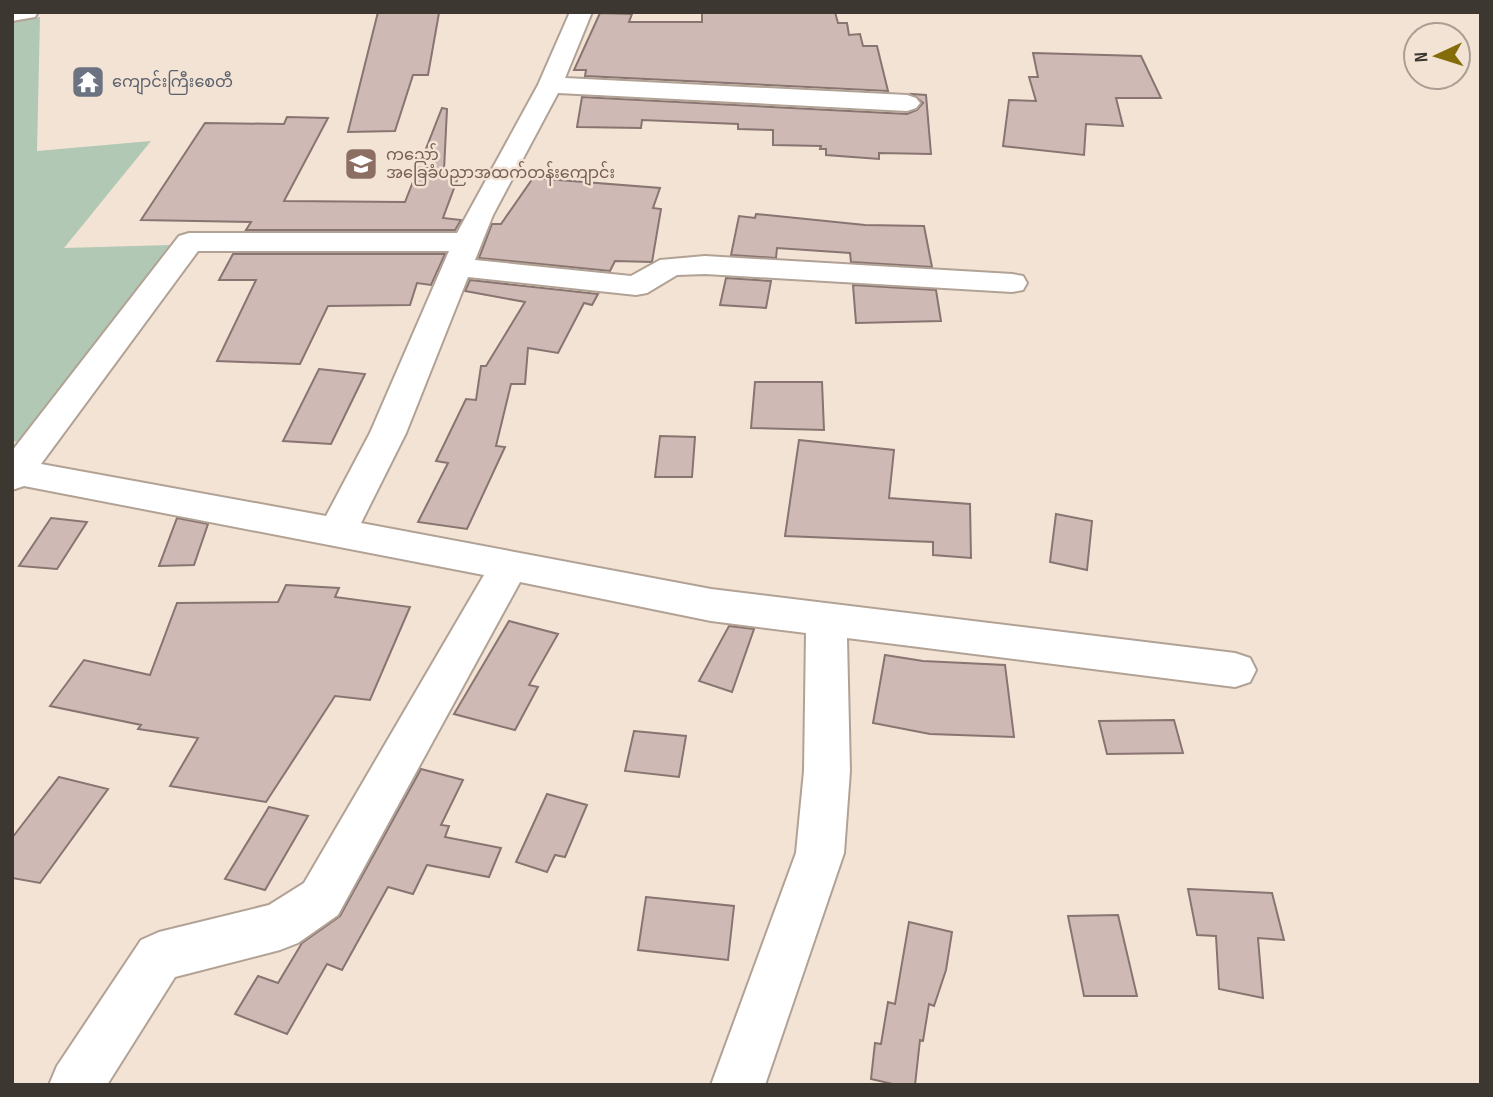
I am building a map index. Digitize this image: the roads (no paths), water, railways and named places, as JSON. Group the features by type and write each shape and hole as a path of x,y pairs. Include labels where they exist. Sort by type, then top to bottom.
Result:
{"street":[{"path":"12,14 27,12"},
{"path":"337,532 388,433 461,255 551,85 581,12"},
{"path":"551,85 907,103"},
{"path":"1012,284 705,265 671,266 636,286 461,255 189,242 13,473 337,532 711,606 1235,670"},
{"path":"76,1085 159,957 280,926 321,899 509,566"},
{"path":"738,1085 820,853 827,771 826,620"}],"place":[{"name":"ကျောင်းကြီးစေတီ","path":"88,82"},
{"name":"ကညှော် အခြေခံပညာအထက်တန်းကျောင်း","path":"361,164"}]}
